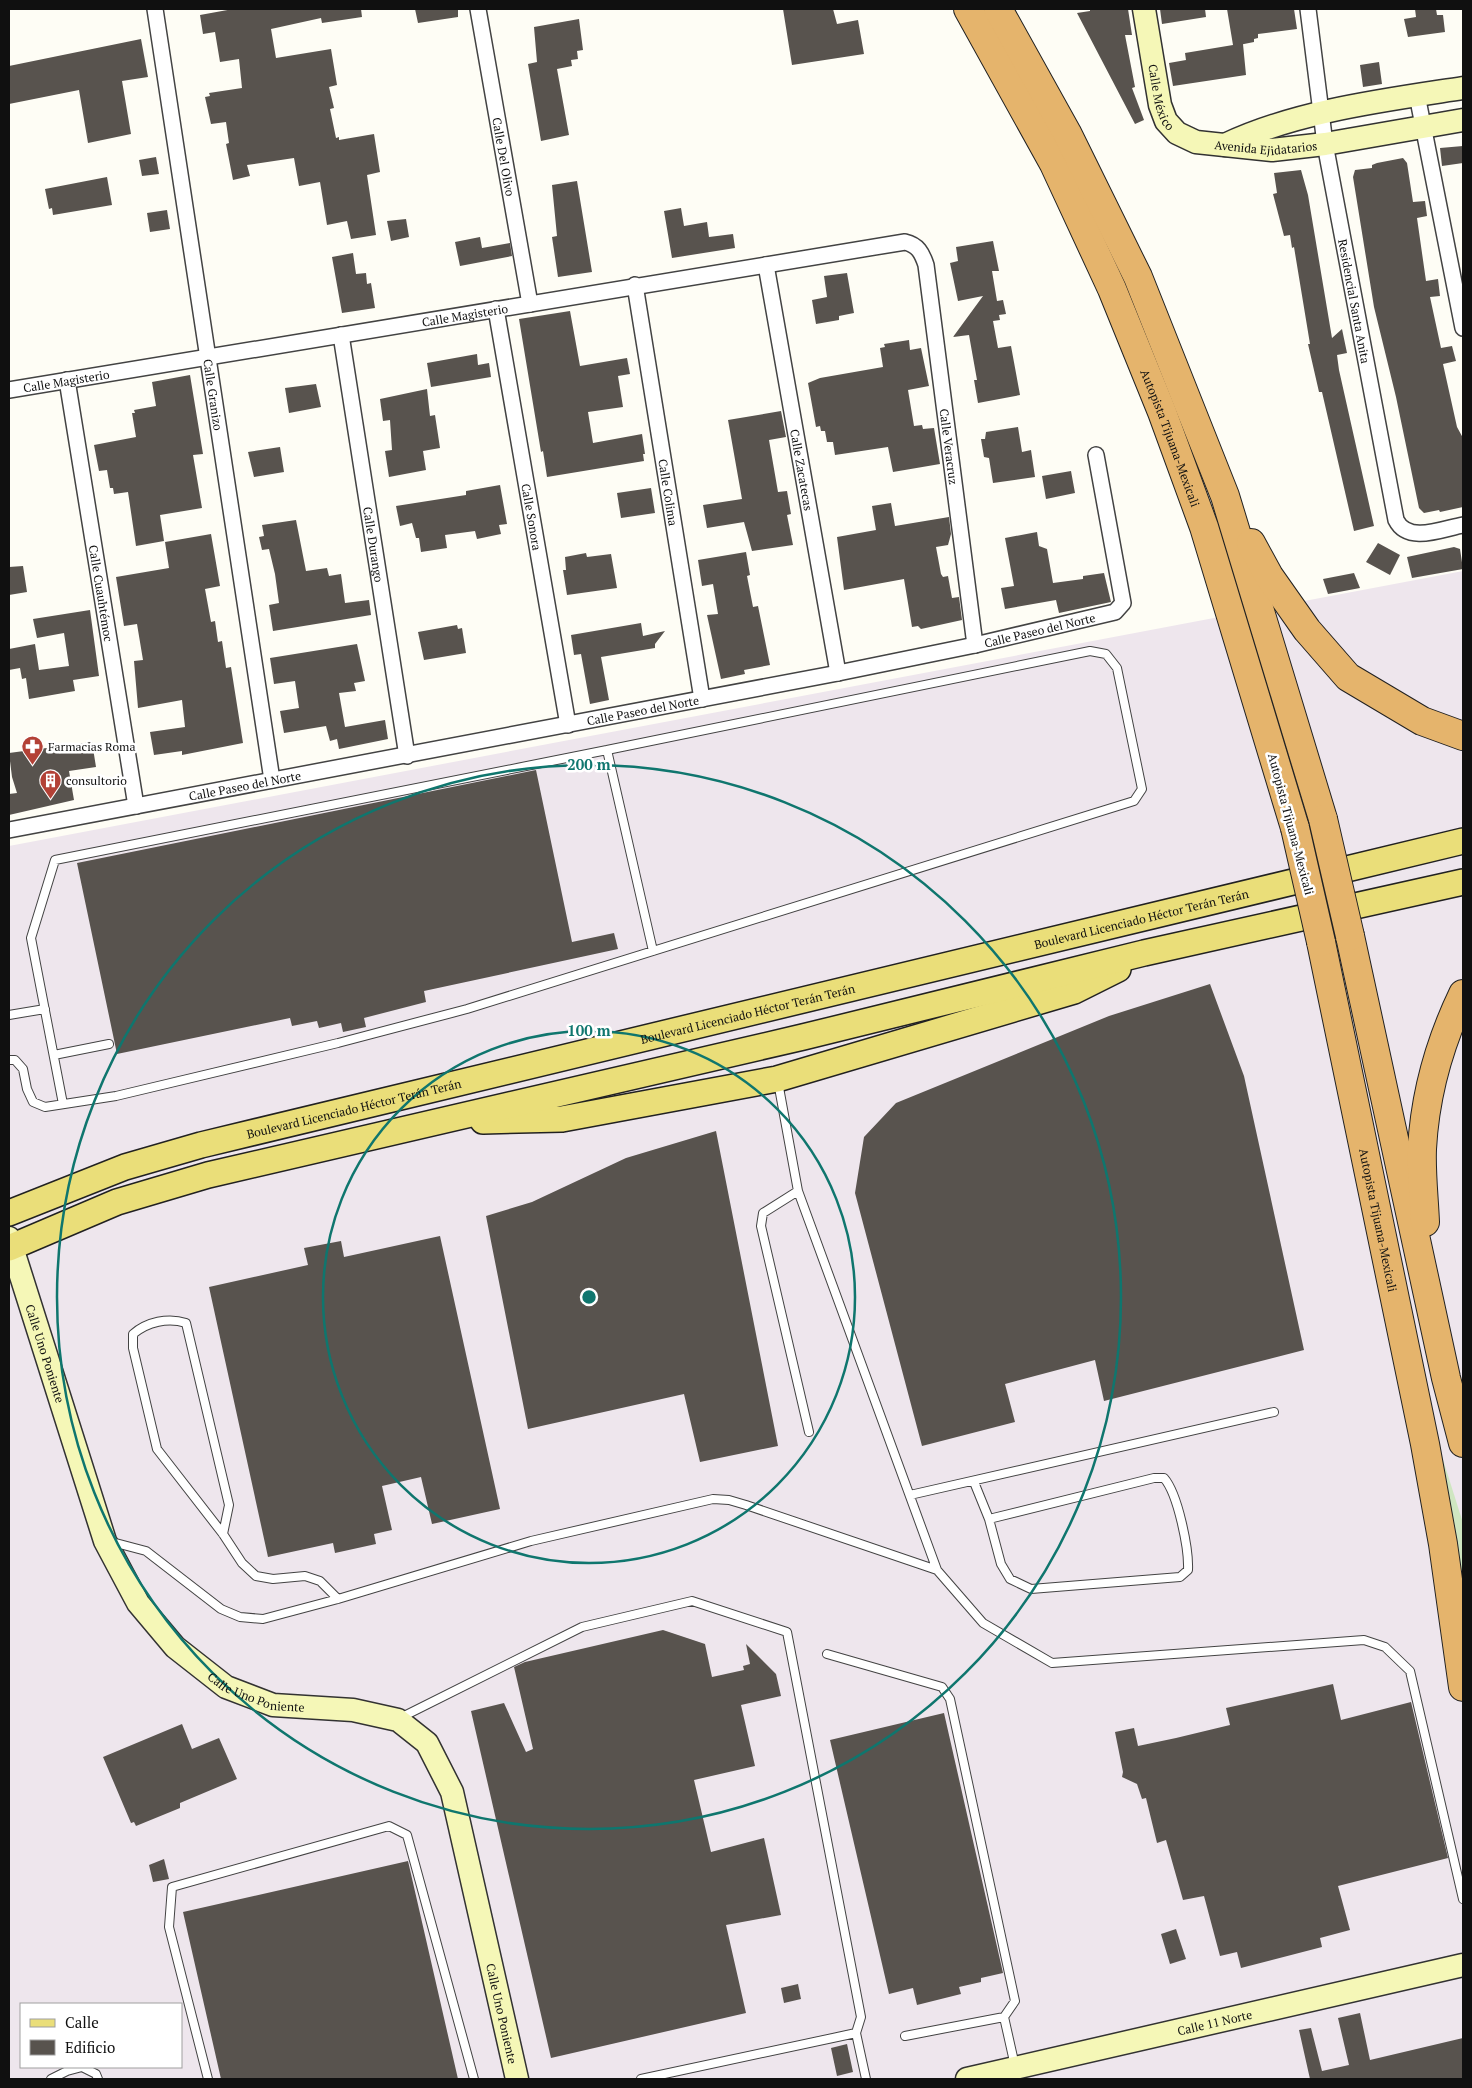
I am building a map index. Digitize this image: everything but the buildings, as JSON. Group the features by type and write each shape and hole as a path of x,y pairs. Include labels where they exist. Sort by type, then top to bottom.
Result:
{"highway":[{"name":"Autopista Tijuana-Mexicali","path":"968,9 1054,164 1112,289 1162,412 1204,527 1295,828 1321,942 1425,1444 1443,1544 1463,1687"},
{"path":"998,9 1067,133 1138,277 1225,496 1323,819 1429,1301 1463,1443"},
{"path":"1225,496 1269,576 1307,630 1348,677 1422,721 1463,736"},
{"path":"1429,1301 1422,1150 1428,1094 1440,1045 1463,994"}],"main road":[{"name":"Boulevard Licenciado Héctor Terán Terán","path":"9,1213 117,1170 201,1145 1463,841"},
{"path":"10,1244 73,1219 168,1186 803,1037 1144,953 1463,882"},
{"path":"435,1122 562,1119 777,1079 1074,991 1097,981 1144,953"}],"street":[{"name":"Calle Granizo","path":"155,9 272,780"},
{"name":"Calle Del Olivo","path":"478,9 530,304"},
{"name":"Calle México","path":"1144,9 1160,105 1166,121 1177,133 1196,142 1225,145"},
{"name":"Residencial Santa Anita","path":"1308,9 1324,144 1396,520 1400,528 1408,533 1417,534 1463,525"},
{"name":"Avenida Ejidatarios","path":"1225,145 1268,127 1321,114 1463,88"},
{"path":"1417,95 1463,328"},
{"name":"Avenida Ejidatarios","path":"1225,145 1272,150 1324,144 1463,120"},
{"name":"Calle Magisterio","path":"9,390 635,285 905,242 913,244 919,250"},
{"name":"Calle Veracruz","path":"919,250 926,265 975,645"},
{"name":"Calle Zacatecas","path":"766,265 838,673"},
{"name":"Calle Colima","path":"635,285 702,699"},
{"name":"Calle Sonora","path":"496,309 568,725"},
{"name":"Calle Durango","path":"341,335 407,756"},
{"name":"Calle Cuauhtémoc","path":"67,380 136,806"},
{"name":"Calle Paseo del Norte","path":"9,830 838,673 975,645 1115,612 1123,603 1096,455"},
{"name":"Calle Uno Poniente","path":"10,1244 106,1541 138,1603 175,1647 226,1687 273,1705 353,1710 398,1720 427,1743 452,1792 517,2079"},
{"name":"Calle 11 Norte","path":"967,2079 1463,1965"}],"lane":[{"path":"9,1060 15,1060 23,1069 26,1089 34,1102 44,1107 64,1104 116,1096 347,1041 467,1009 1134,801 1142,788 1117,668 1106,654 1090,651 55,860 31,938 64,1104"},
{"path":"607,750 653,951"},
{"path":"9,1015 45,1009"},
{"path":"54,1055 109,1044"},
{"path":"777,1079 798,1191 937,1570 983,1623 1052,1663 1364,1640 1385,1647 1410,1671 1463,1899"},
{"path":"798,1191 763,1213 761,1226 808,1432"},
{"path":"223,1534 229,1505 186,1323 174,1319 142,1326 133,1334 133,1348 157,1449 223,1534 242,1563 256,1576 273,1579 305,1576 320,1581 338,1599"},
{"path":"910,1495 974,1482 1274,1412"},
{"path":"974,1482 989,1519 1001,1564 1010,1580 1031,1588 1180,1576 1188,1570 1189,1560 1181,1524 1170,1485 1164,1478 1154,1478 989,1519"},
{"path":"106,1541 146,1551 220,1609 240,1617 263,1619 338,1599 531,1541 713,1499 729,1500 746,1505 937,1570"},
{"path":"398,1720 582,1627 692,1601 787,1632 861,2016 856,2034 866,2079"},
{"path":"827,1654 942,1687 950,1699 1015,2001 1004,2016 905,2036"},
{"path":"208,2079 169,1927 172,1887 390,1826 407,1835 474,2079"},
{"path":"1004,2016 1016,2068"},
{"path":"641,2079 856,2034"},
{"path":"51,2079 78,2068"},
{"path":"84,2068 96,2074 98,2079"}],"shaded area":[{"path":"1463,571 1463,2079 9,2079 9,846"}],"green space":[{"path":"1433,1428 1463,1523 1463,1579"}],"place":[{"name":"Farmacias Roma","path":"32,765"},
{"name":"consultorio","path":"50,799"}]}
